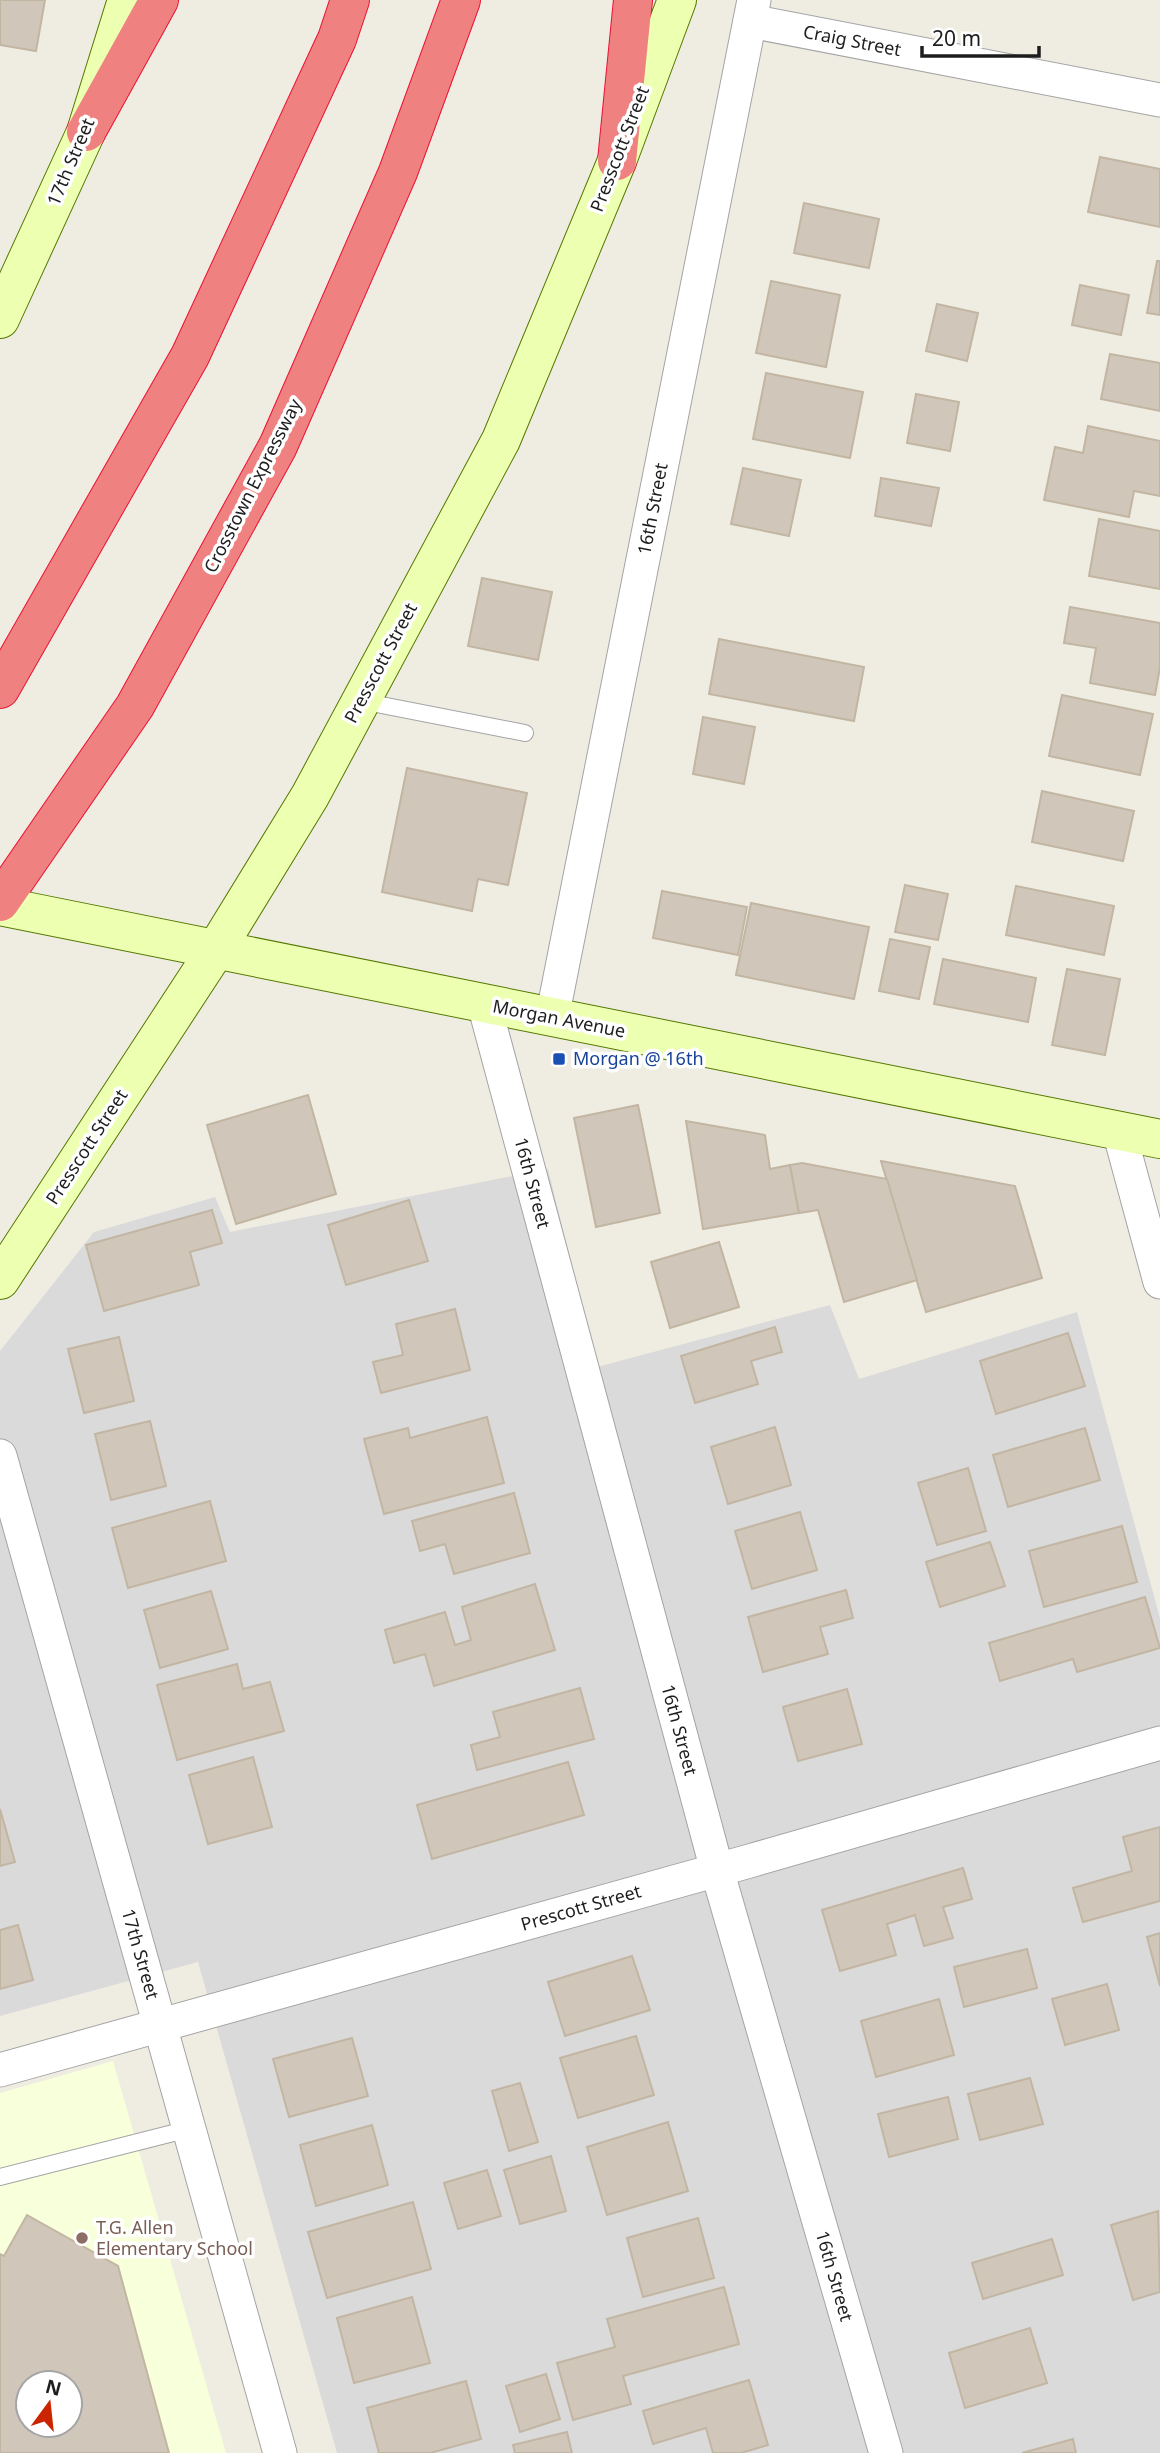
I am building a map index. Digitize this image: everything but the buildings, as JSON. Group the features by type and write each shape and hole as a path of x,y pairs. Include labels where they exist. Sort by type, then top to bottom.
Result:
{"highway":[{"path":"86,132 159,0"},
{"path":"3,685 190,356 337,39 350,0"},
{"name":"Crosstown Expressway","path":"0,904 135,706 278,446 398,172 461,0"},
{"path":"617,161 634,0"}],"main road":[{"name":"17th Street","path":"0,319 86,132 127,0"},
{"name":"Presscott Street","path":"0,1280 215,951 310,796 500,440 617,161 677,0"},
{"name":"Morgan Avenue","path":"0,904 215,951 1119,1131 1159,1136"}],"street":[{"name":"Craig Street","path":"752,11 1160,100"},
{"name":"16th Street","path":"552,1018 752,11"},
{"name":"16th Street","path":"484,1004 717,1870 886,2453"},
{"path":"1119,1131 1160,1282"},
{"name":"17th Street","path":"0,1455 280,2453"},
{"name":"Prescott Street","path":"0,2070 1160,1743"}],"lane":[{"path":"361,701 525,733"},
{"path":"0,2177 189,2129"}],"shaded area":[{"path":"548,1169 597,1367 830,1305 859,1379 1077,1312 1160,1618 1160,2453 337,2453 198,1962 0,2016 0,1351 94,1232 215,1197 230,1232"},
{"name":"T.G. Allen Elementary School","path":"113,2061 226,2453 0,2453 0,2093"}],"place":[{"name":"Morgan @ 16th","path":"559,1059"},
{"name":"T.G. Allen Elementary School","path":"82,2238"}]}
